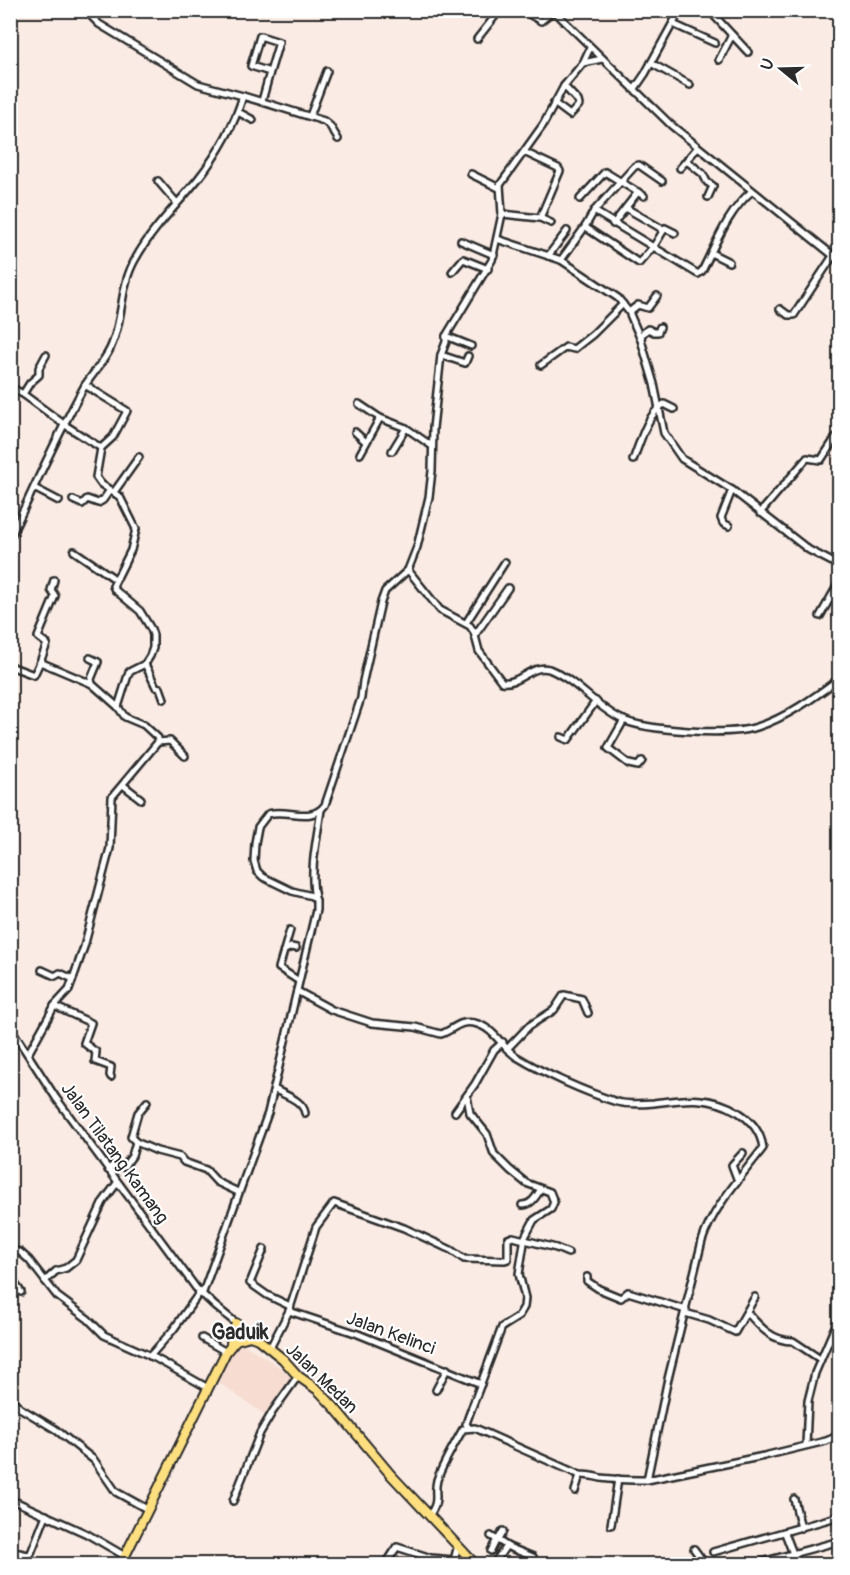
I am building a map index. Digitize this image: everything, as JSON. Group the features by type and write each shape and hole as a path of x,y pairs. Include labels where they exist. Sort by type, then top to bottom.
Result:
{"highway":[{"path":"123,1560 228,1348 236,1323"},
{"path":"228,1348 240,1338 254,1337"},
{"name":"Jalan Medan","path":"254,1337 270,1348 298,1376 318,1390 391,1475 475,1564"}],"street":[{"path":"85,10 94,20 118,36 198,84 262,100 310,116 327,124 338,139"},
{"path":"477,39 500,10"},
{"path":"522,10 541,21 557,12 590,48 697,148 840,261"},
{"path":"634,90 680,10"},
{"path":"709,10 748,52"},
{"path":"673,24 715,43"},
{"path":"719,60 732,35"},
{"path":"262,100 279,42 260,36 251,66 270,72"},
{"path":"150,1356 201,1293 266,1120 315,913 316,900 313,886 321,810 328,796 361,698 385,591 408,570 417,547 430,490 441,355 446,336 488,269 494,255 502,214 499,188 501,182 543,124 564,86 583,63 590,48"},
{"path":"583,63 602,59"},
{"path":"651,63 690,85"},
{"path":"310,116 327,71"},
{"path":"554,103 570,115 579,105 564,86"},
{"path":"10,538 85,385 112,345 131,266 176,202 198,179 224,139 238,112 243,96"},
{"path":"238,112 253,120"},
{"path":"680,168 697,148"},
{"path":"524,152 560,171 540,218"},
{"path":"687,161 713,186 708,197"},
{"path":"561,260 594,211 637,165 662,181"},
{"path":"580,199 605,172 641,194 613,224"},
{"path":"471,174 499,188"},
{"path":"158,181 176,202"},
{"path":"594,211 698,274 702,271 716,242 741,201 752,191"},
{"path":"626,208 664,230 665,228 675,233"},
{"path":"502,214 540,218 551,223"},
{"path":"585,227 639,263 664,230"},
{"path":"548,256 567,231"},
{"path":"498,239 561,260 608,290 628,312 654,384 666,438 682,459 732,490 809,550 840,566"},
{"path":"461,241 494,255"},
{"path":"711,253 729,262"},
{"path":"780,309 788,315 794,315 833,256"},
{"path":"452,272 463,259 488,269"},
{"path":"628,312 638,305 648,308 657,296"},
{"path":"541,365 566,347 574,349 590,337 622,304"},
{"path":"640,340 645,330 658,332 660,327"},
{"path":"446,336 471,346"},
{"path":"23,394 39,375 39,368 46,355"},
{"path":"441,355 465,363 468,356"},
{"path":"85,385 127,411 112,437 101,448 96,477 101,484 120,497 136,529 131,550 115,579 113,588 140,611 151,630 153,648 145,664 129,672 118,707"},
{"path":"10,387 101,448"},
{"path":"359,404 380,418 406,428 432,446"},
{"path":"633,460 649,423 658,409 664,404 674,409"},
{"path":"360,454 380,418"},
{"path":"392,451 406,428"},
{"path":"355,432 366,442"},
{"path":"760,513 807,458 821,460 832,440 836,437 840,438"},
{"path":"73,500 82,504 87,499 98,503 103,500 139,457"},
{"path":"34,488 59,501"},
{"path":"729,526 721,521 721,518 732,490"},
{"path":"10,518 18,523"},
{"path":"74,551 115,579"},
{"path":"466,623 505,562"},
{"path":"408,570 441,611 466,623 475,635 479,651 502,682 508,682 542,667 556,672 624,720 660,729 753,728 774,720 804,703 840,678"},
{"path":"10,666 34,675 47,645 38,637 55,597 51,590 54,580"},
{"path":"820,616 840,581"},
{"path":"475,635 508,588"},
{"path":"90,658 98,662 91,679 92,684"},
{"path":"40,662 92,684 118,707 125,717 144,725 154,733 158,741"},
{"path":"145,664 164,699"},
{"path":"561,738 568,740 596,701"},
{"path":"624,720 608,748 636,766 642,761"},
{"path":"158,741 170,741 185,756"},
{"path":"28,1054 54,1006 69,990 84,947 109,852 111,801 117,790 158,741"},
{"path":"123,784 141,799"},
{"path":"316,900 310,894 292,891 263,877 257,871 254,861 258,827 268,814 280,812 308,815 321,810"},
{"path":"290,930 280,969 299,981"},
{"path":"285,950 291,947 296,948"},
{"path":"42,970 54,976 60,973 73,980"},
{"path":"297,991 342,1014 378,1024 415,1027 441,1034 453,1026 472,1023 486,1028 514,1055 546,1074 618,1102 646,1104 700,1098 737,1112 754,1124 762,1139 763,1148 723,1202 704,1234 667,1383 647,1480"},
{"path":"507,1048 532,1024 556,1008 566,995 582,999 588,1013"},
{"path":"54,1006 91,1023 84,1042 96,1052 95,1061 111,1067 111,1077"},
{"name":"Jalan Tilatang Kamang","path":"10,1026 56,1098 201,1293 254,1337"},
{"path":"455,1112 494,1050 503,1042"},
{"path":"274,1089 301,1103 305,1113"},
{"path":"467,1096 470,1113 487,1134 494,1154 526,1183 552,1194 554,1205 534,1220 525,1240 519,1274 525,1298 524,1307 515,1320 502,1327 466,1424 469,1428"},
{"path":"147,1102 138,1113 131,1133 131,1137 136,1142 157,1151 180,1156 184,1162 206,1170 217,1182 238,1192"},
{"path":"108,1170 112,1166 124,1167 132,1156 136,1142"},
{"path":"738,1181 732,1166 743,1153"},
{"path":"45,1281 56,1271 66,1268 76,1260 103,1202 117,1183"},
{"path":"522,1205 527,1205 534,1200 541,1189"},
{"path":"270,1348 289,1308 316,1227 334,1203 404,1228 451,1250 464,1259 506,1260 508,1259 508,1239 516,1237 568,1253"},
{"name":"Jalan Kelinci","path":"264,1249 250,1283 261,1292 289,1308 481,1384"},
{"path":"10,1250 20,1252 29,1260 57,1296 88,1319 104,1335 150,1356 208,1388"},
{"path":"10,1277 21,1292"},
{"path":"587,1277 587,1281 593,1285 621,1298 628,1292 686,1311 735,1332 755,1297"},
{"path":"747,1312 764,1330 785,1342 793,1341 820,1359"},
{"path":"806,1445 808,1401 820,1359 840,1315"},
{"path":"202,1338 228,1348"},
{"path":"436,1390 447,1369"},
{"path":"232,1501 260,1433 298,1376"},
{"path":"10,1397 23,1410 68,1438 94,1460 116,1492 147,1509"},
{"path":"429,1516 436,1504 438,1478 460,1434 464,1429 469,1428 475,1428 580,1475 647,1480 764,1456 840,1435"},
{"path":"575,1491 580,1475"},
{"path":"611,1525 618,1479"},
{"path":"10,1499 87,1534 123,1560"},
{"path":"794,1499 801,1528"},
{"path":"10,1551 28,1555 31,1553 46,1515"},
{"path":"713,1552 840,1516"},
{"path":"491,1551 495,1539 503,1531"},
{"path":"785,1533 797,1564"},
{"path":"495,1539 533,1557"},
{"path":"754,1564 840,1541"},
{"path":"386,1564 397,1547 453,1562 458,1545"},
{"path":"494,1564 507,1545"},
{"path":"694,1549 705,1564"}],"shaded area":[{"path":"240,1345 245,1345 295,1377 268,1417 216,1381 231,1351"}],"district":[{"name":"Gaduik","path":"240,1332"}]}
